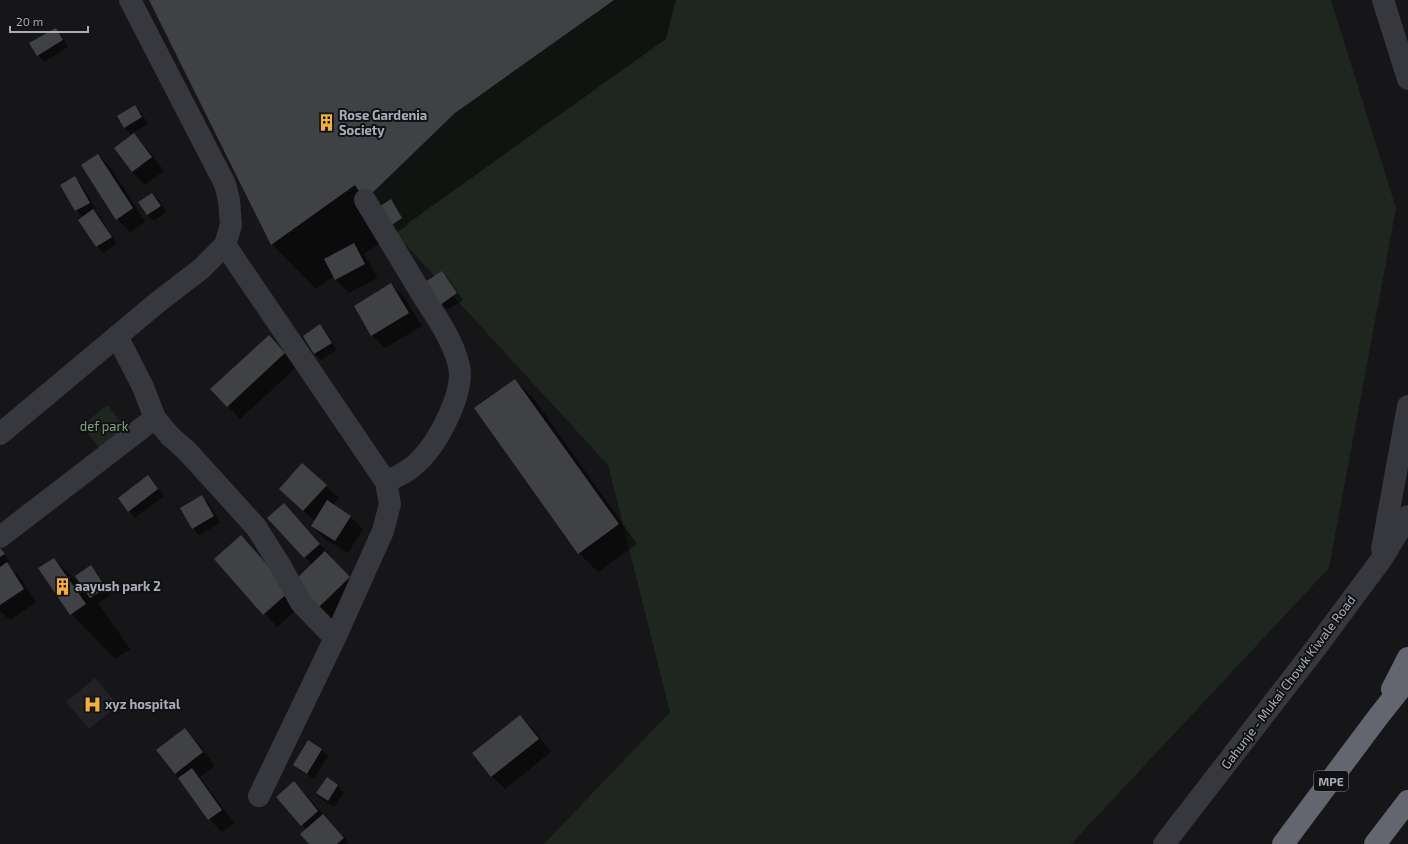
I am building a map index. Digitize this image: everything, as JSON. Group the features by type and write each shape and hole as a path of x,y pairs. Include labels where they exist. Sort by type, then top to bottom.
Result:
{"highway":[{"path":"1378,717 1408,658"},
{"name":"MPE","path":"1283,844 1408,679"},
{"path":"1375,844 1408,801"}],"street":[{"path":"0,434 158,302 201,269 225,245 231,225 229,200 225,184 130,0"},
{"path":"1383,0 1408,79"},
{"path":"365,200 450,340 460,367 459,382 453,405 444,427 433,445 420,461 408,470 386,482"},
{"path":"225,245 386,482 390,504 382,531 335,638 260,796"},
{"path":"117,336 143,387 155,418 256,527 280,565 301,603 335,638"},
{"path":"1380,560 1408,406"},
{"path":"0,537 155,418"},
{"name":"Gahunje - Mukai Chowk Kiwale Road","path":"1164,844 1315,649 1380,560 1408,516"}],"shaded area":[{"name":"xyz hospital","path":"95,678 118,705 89,729 66,702"}],"green space":[{"path":"572,0 1331,0 1396,208 1329,568 1071,844 544,844 670,712 608,465 365,200"},
{"name":"def park","path":"108,405 125,428 99,448 82,425"}],"building":[{"name":"Rose Gardenia Society","path":"149,0 614,0 455,113 365,200 355,185 271,245"},
{"path":"56,28 63,40 37,56 29,43"},
{"path":"135,105 142,117 124,128 117,116"},
{"path":"134,133 152,157 132,172 114,148"},
{"path":"98,154 133,208 116,220 81,165"},
{"path":"75,176 90,203 75,211 60,185"},
{"path":"152,193 161,206 147,215 138,202"},
{"path":"391,199 402,218 389,227 377,208"},
{"path":"93,209 112,237 96,247 78,220"},
{"path":"354,243 365,264 335,280 324,259"},
{"path":"442,271 457,293 440,305 425,282"},
{"path":"391,283 409,313 371,336 354,306"},
{"path":"320,324 332,343 314,354 303,336"},
{"path":"269,335 285,353 227,407 210,389"},
{"path":"515,379 619,524 578,554 474,408"},
{"path":"302,463 327,485 303,511 279,489"},
{"path":"148,475 158,489 128,512 118,498"},
{"path":"202,495 214,516 192,529 180,508"},
{"path":"327,500 351,516 335,541 311,526"},
{"path":"284,503 320,544 304,558 267,518"},
{"path":"241,535 290,591 263,615 214,559"},
{"path":"0,548 5,554 0,557"},
{"path":"325,551 350,577 319,607 294,581"},
{"name":"aayush park 2","path":"54,558 86,604 70,615 38,568"},
{"path":"7,562 24,589 0,605 0,567"},
{"path":"91,565 106,588 90,598 75,576"},
{"path":"520,715 539,739 491,777 472,753"},
{"path":"185,728 203,752 175,774 156,750"},
{"path":"308,740 322,749 307,774 293,765"},
{"path":"192,768 222,810 208,820 178,778"},
{"path":"327,777 338,785 328,801 316,793"},
{"path":"294,781 318,811 301,826 276,797"},
{"path":"323,814 344,838 337,844 309,844 300,834"}],"place":[{"name":"Rose Gardenia Society","path":"326,122"},
{"name":"aayush park 2","path":"62,586"},
{"name":"xyz hospital","path":"92,704"}]}
